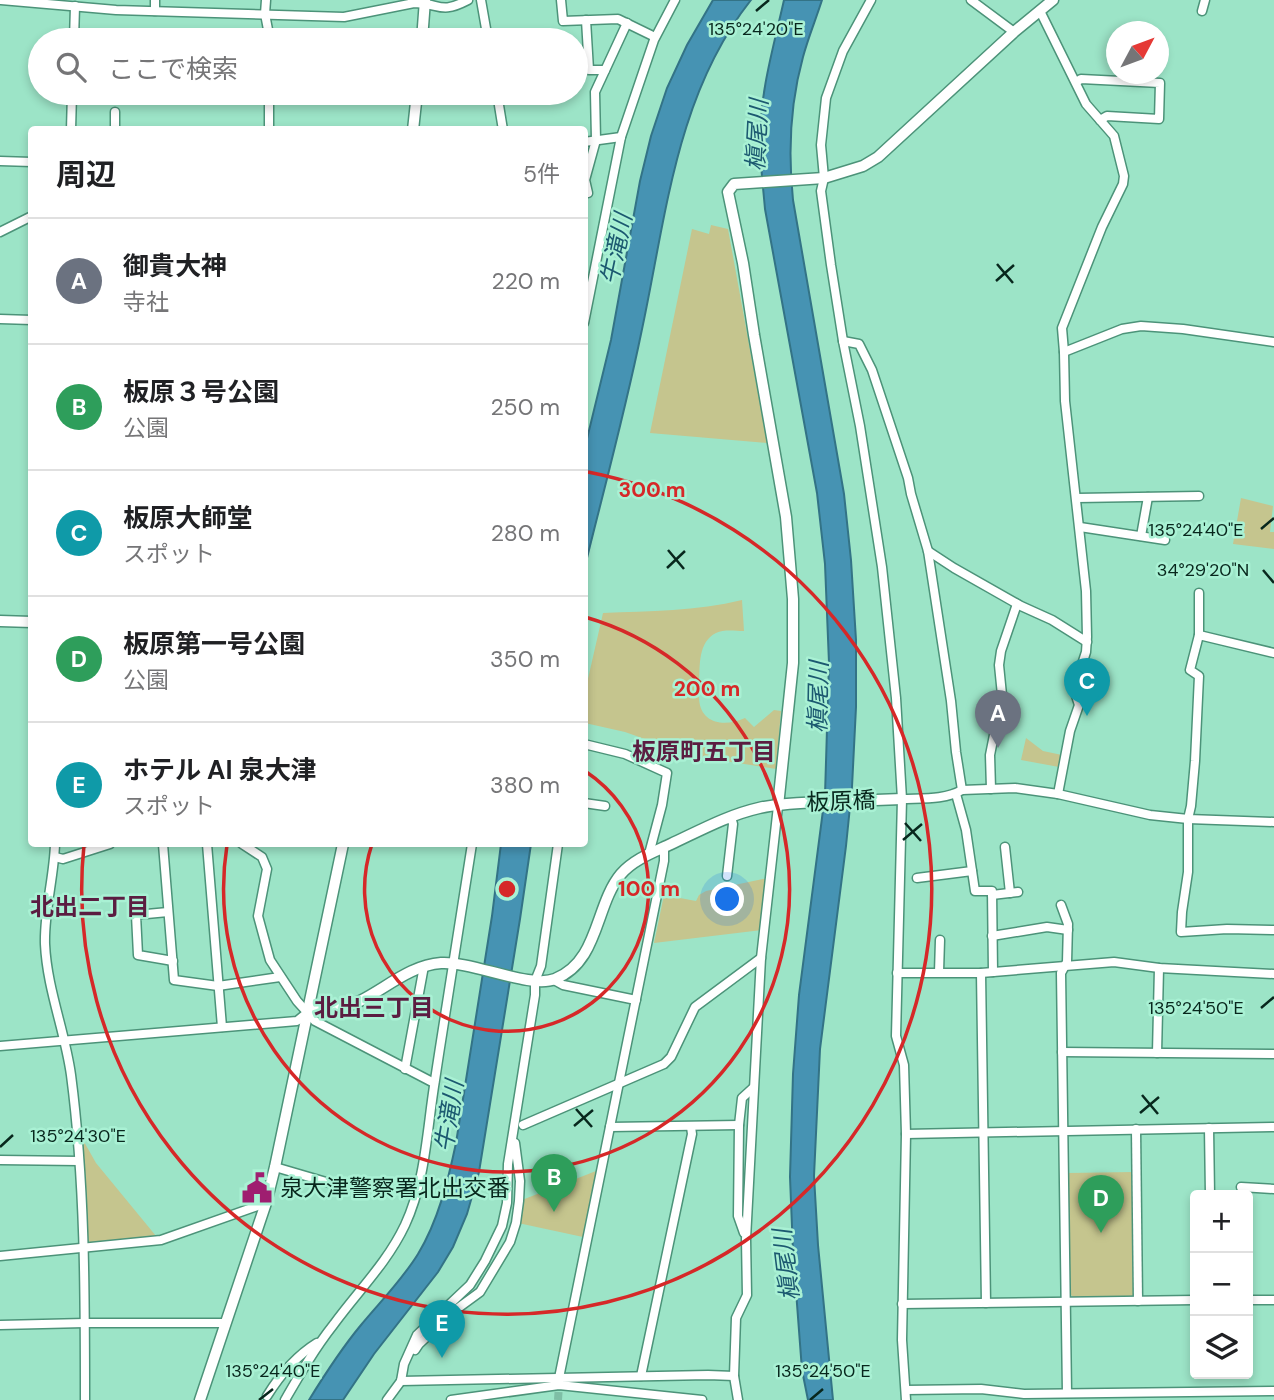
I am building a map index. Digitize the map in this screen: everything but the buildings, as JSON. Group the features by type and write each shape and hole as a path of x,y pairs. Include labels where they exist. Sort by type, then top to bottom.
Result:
{"street":[{"path":"1,0 75,6 117,5 155,11 344,17 425,1 441,9 453,8 468,0"},
{"path":"155,0 155,11"},
{"path":"266,0 268,28"},
{"path":"481,0 486,28"},
{"path":"561,0 563,21 618,19 655,37"},
{"path":"588,294 621,137 655,37 675,0"},
{"path":"870,0 843,51 826,98 820,179 882,567 896,698 902,799 896,1036 904,1065 906,1133 902,1304 906,1400"},
{"path":"971,0 1014,32"},
{"path":"738,1400 734,1376 736,1318 747,1295 746,1239 761,958 793,663 793,599 784,505 743,262 728,196 734,184 820,179 863,166 878,156 1053,0"},
{"path":"1202,11 1205,0"},
{"path":"423,28 425,1"},
{"path":"74,28 75,6"},
{"path":"1040,11 1086,104 1114,136 1124,176 1062,328 1065,401 1086,591 1087,642 1074,690 1079,705 1070,731 1058,794"},
{"path":"586,20 586,28"},
{"path":"588,169 596,140 595,92 627,23"},
{"path":"588,53 589,70 605,70"},
{"path":"1076,82 1081,79 1160,83 1159,119 1107,116 1100,120"},
{"path":"71,126 72,105"},
{"path":"268,126 269,105"},
{"path":"414,126 416,105"},
{"path":"498,105 502,126"},
{"path":"114,126 115,112"},
{"path":"588,141 621,137"},
{"path":"0,161 28,162"},
{"path":"0,232 28,218"},
{"path":"0,319 28,320"},
{"path":"1064,352 1122,329 1141,326 1274,342"},
{"path":"844,341 859,344 872,370 908,478 928,551 951,701 959,792 975,891 992,891 993,972"},
{"path":"1142,536 1148,496"},
{"path":"1077,498 1199,496"},
{"path":"1080,527 1166,540"},
{"path":"928,551 1087,642"},
{"path":"1199,593 1199,635 1190,670 1199,676 1195,761 1188,819 1188,872 1181,932 1274,930"},
{"path":"991,789 990,755 1002,695 999,665 1017,604"},
{"path":"0,621 28,622"},
{"path":"1199,635 1274,653"},
{"path":"588,745 625,754 667,773 649,854"},
{"path":"902,799 1015,788 1058,794 1133,812 1188,819 1274,822"},
{"name":"板原橋","path":"554,980 571,970 580,960 592,940 609,893 622,873 637,860 731,817 760,808 793,803 902,799"},
{"path":"588,804 606,806"},
{"path":"725,870 733,824 731,817"},
{"path":"55,847 45,943 55,1010 65,1040 71,1075 79,1161 85,1400"},
{"path":"55,857 63,859 101,847"},
{"path":"163,847 174,980 218,986 280,977"},
{"path":"207,847 222,1027"},
{"path":"247,847 262,857 267,869 258,916 270,960 297,1002 315,1021 434,1083"},
{"path":"200,1400 266,1203 342,847"},
{"path":"285,1400 321,1341 384,1262 405,1225 414,1201 426,1153 434,1083 457,963 472,847"},
{"path":"402,1378 404,1364 417,1335 470,1285 502,1226 507,1203 508,1164 558,847"},
{"path":"559,1381 664,861 664,847"},
{"path":"992,895 1014,892 1004,848"},
{"path":"917,878 972,871"},
{"path":"1061,905 1067,918 1068,930 1067,962 1061,973 1067,1393"},
{"path":"168,912 136,915 138,955 173,961"},
{"path":"992,936 1046,927 1068,930"},
{"path":"939,972 940,940"},
{"path":"523,1125 664,1064 671,1057 695,1007 761,958"},
{"path":"897,973 993,972 1114,962 1159,968 1274,974"},
{"path":"0,1046 297,1021 308,1012 336,1009 360,1001 409,973 439,963 457,963 535,981 554,980 563,985 636,1000"},
{"path":"405,1069 424,966"},
{"path":"1157,1053 1159,968"},
{"path":"981,972 986,1303"},
{"path":"1062,1052 1274,1054"},
{"path":"746,1239 738,1216 739,1125 742,1098 753,1088"},
{"path":"610,1127 739,1125"},
{"path":"641,1376 692,1134 691,1127"},
{"path":"906,1133 1274,1127"},
{"path":"1209,1128 1210,1190"},
{"path":"1136,1129 1138,1301"},
{"path":"387,1400 402,1378 419,1344 454,1311 480,1292 510,1242 516,1223 520,1181 513,1137"},
{"path":"0,1160 79,1161"},
{"path":"275,1167 333,1184"},
{"path":"1241,1187 1274,1189"},
{"path":"0,1256 161,1240 266,1203"},
{"path":"902,1304 1190,1300"},
{"path":"1253,1300 1274,1300"},
{"path":"0,1325 226,1323"},
{"path":"267,1396 280,1375 321,1341"},
{"path":"402,1378 559,1381 641,1376 734,1376"},
{"path":"451,1400 559,1381 702,1400"},
{"path":"906,1390 981,1389 1024,1394 1274,1391"}],"green space":[{"path":"711,225 728,229 767,443 650,433 692,229 709,234"},
{"path":"1241,498 1273,506 1270,532 1274,532 1274,549 1233,544"},
{"path":"742,600 744,631 716,633 706,642 700,661 701,708 709,719 716,722 745,718 754,727 774,710 781,711 776,769 693,756 625,732 588,724 588,679 603,613 725,604"},
{"path":"1026,738 1043,751 1062,755 1059,767 1021,760"},
{"path":"768,878 762,930 654,943 664,895 696,901 699,895 706,891"},
{"path":"83,1140 96,1163 156,1236 92,1243 88,1241"},
{"path":"596,1171 583,1237 518,1223 522,1200"},
{"path":"1133,1172 1134,1294 1130,1298 1075,1299 1070,1294 1068,1173"}],"water":[{"path":"713,0 751,0 725,37 689,118 667,203 635,363 588,554 588,435 611,340 640,181 651,136 667,88 687,45"},
{"path":"784,0 822,0 805,50 795,92 791,128 791,182 844,494 856,640 852,787 820,1049 814,1176 833,1400 808,1400 802,1370 790,1177 799,995 825,795 829,663 825,564 817,493 765,209 761,165 762,104"},
{"path":"501,847 531,847 479,1172 467,1214 453,1247 438,1272 374,1354 343,1400 309,1400 347,1343 412,1264 437,1214 456,1143"}],"tunnel":[{"path":"558,1400 559,1385"}],"place":[{"name":"板原大師堂","path":"1087,716"},
{"name":"御貴大神","path":"998,748"},
{"name":"泉大津警察署北出交番","path":"257,1188"},
{"name":"板原３号公園","path":"554,1212"},
{"name":"板原第一号公園","path":"1101,1233"},
{"name":"ホテル AI 泉大津","path":"442,1358"}],"district":[{"name":"板原町五丁目","path":"704,751"},
{"name":"北出二丁目","path":"90,906"},
{"name":"北出三丁目","path":"374,1007"}],"water label":[{"name":"槇尾川","path":"757,135"},
{"name":"牛滝川","path":"616,249"},
{"name":"槇尾川","path":"818,697"},
{"name":"牛滝川","path":"449,1116"},
{"name":"槇尾川","path":"786,1265"}]}
